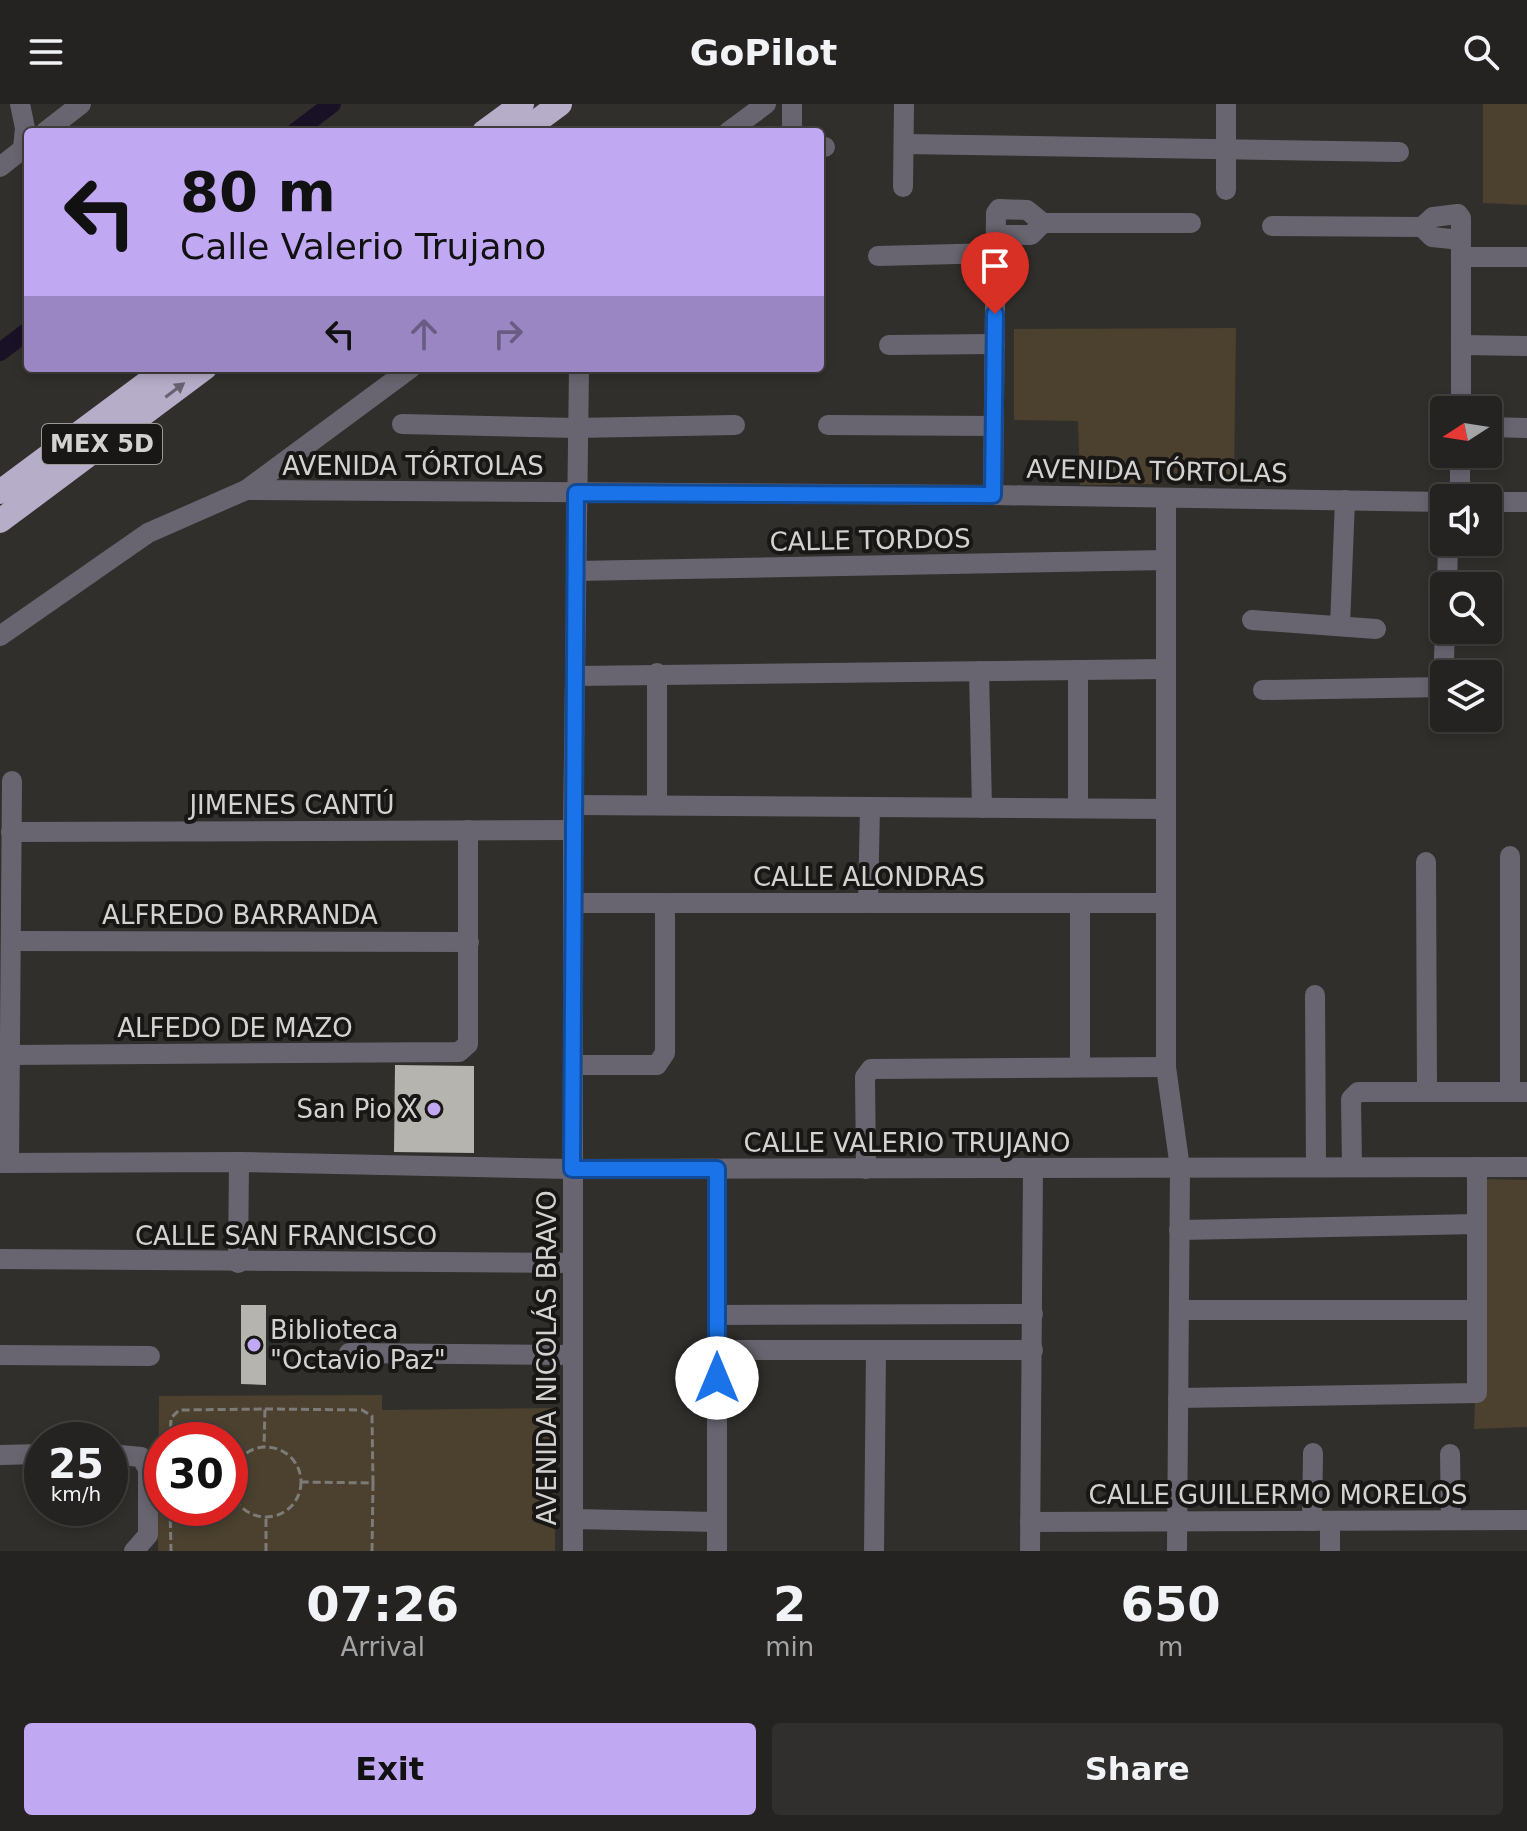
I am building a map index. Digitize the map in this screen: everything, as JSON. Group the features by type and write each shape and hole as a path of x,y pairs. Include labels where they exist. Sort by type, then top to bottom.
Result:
{"highway":[{"path":"489,128 522,104"},
{"path":"527,128 560,104"},
{"name":"MEX 5D","path":"0,492 162,372"},
{"name":"MEX 5D","path":"0,521 200,372"}],"street":[{"path":"20,104 25,128"},
{"path":"59,104 65,108 81,104"},
{"path":"50,128 81,104"},
{"path":"733,128 766,104"},
{"path":"792,104 792,128"},
{"path":"903,187 904,104"},
{"path":"1226,104 1226,190"},
{"path":"904,144 1399,152"},
{"path":"0,167 24,149"},
{"path":"993,495 996,213 999,209 1027,210 1043,223 1191,223"},
{"path":"1272,226 1422,227 1433,217 1458,214 1461,218 1461,396"},
{"path":"878,256 996,244"},
{"path":"1461,249 1527,257"},
{"path":"889,345 995,344"},
{"path":"1462,345 1527,346"},
{"path":"0,636 148,533 246,490 406,372"},
{"name":"AVENIDA NICOLÁS BRAVO","path":"573,1551 573,830 579,372"},
{"path":"402,424 576,428 735,425"},
{"path":"828,425 994,426"},
{"path":"1502,427 1527,428"},
{"name":"AVENIDA TÓRTOLAS","path":"246,490 1430,502"},
{"path":"1166,498 1166,1067 1180,1168 1177,1551"},
{"path":"1340,626 1345,500"},
{"path":"1502,502 1527,502"},
{"name":"CALLE TORDOS","path":"576,571 1166,560"},
{"path":"1252,620 1376,629"},
{"path":"575,676 1166,669"},
{"path":"1078,670 1078,808"},
{"path":"979,671 982,808"},
{"path":"657,673 657,805"},
{"path":"1263,690 1430,687"},
{"path":"4,1163 10,1055 12,781"},
{"path":"575,805 1165,809"},
{"path":"868,903 870,807"},
{"path":"468,830 469,942"},
{"name":"JIMENES CANTÚ","path":"11,832 573,830"},
{"path":"1352,1166 1351,1099 1358,1092 1518,1092 1510,856"},
{"path":"1426,862 1427,1092"},
{"name":"CALLE ALONDRAS","path":"573,903 1165,903"},
{"path":"573,1065 657,1065 665,1053 665,903"},
{"path":"1080,903 1080,1067"},
{"name":"ALFREDO BARRANDA","path":"11,941 469,942"},
{"name":"ALFEDO DE MAZO","path":"10,1055 459,1052 468,1044 469,942"},
{"path":"1315,995 1316,1167"},
{"path":"866,1169 865,1077 871,1069 1166,1067"},
{"path":"238,1263 239,1162"},
{"name":"CALLE VALERIO TRUJANO","path":"4,1163 239,1162 572,1169 1527,1167"},
{"path":"1178,1398 1477,1393 1477,1167"},
{"path":"1030,1551 1033,1168"},
{"path":"717,1169 717,1551"},
{"path":"1179,1230 1477,1224"},
{"name":"CALLE SAN FRANCISCO","path":"0,1259 572,1263"},
{"path":"1179,1310 1477,1310"},
{"path":"717,1315 1033,1314"},
{"path":"717,1350 1033,1350"},
{"path":"874,1551 876,1350"},
{"path":"349,1353 572,1355"},
{"path":"0,1355 150,1356"},
{"path":"1313,1453 1321,1521 1330,1551"},
{"path":"0,1455 24,1454"},
{"path":"1450,1454 1451,1520"},
{"path":"128,1456 141,1457 148,1469 148,1535 135,1551"},
{"path":"573,1519 717,1522"},
{"name":"CALLE GUILLERMO MORELOS","path":"1030,1522 1527,1520"}],"path":[{"path":"264,1447 265,1409"},
{"path":"171,1422 179,1410 367,1412 374,1422 372,1551"},
{"path":"248,1455 264,1447 290,1456 298,1465 301,1482 297,1501 289,1510 266,1518 248,1511"},
{"path":"301,1482 373,1483"},
{"path":"266,1518 266,1551"},
{"path":"170,1526 171,1551"}],"shaded area":[{"path":"1483,104 1527,104 1527,205 1483,203"},
{"path":"1236,328 1234,474 1163,473 1162,484 1080,485 1078,421 1014,420 1014,329"},
{"path":"1483,1179 1527,1180 1527,1427 1474,1429"},
{"path":"382,1395 382,1410 555,1408 555,1551 158,1551 158,1526 248,1526 248,1422 159,1422 159,1396"}],"building":[{"name":"San Pio X","path":"395,1065 474,1066 474,1153 394,1152"},
{"name":"Biblioteca \"Octavio Paz\"","path":"241,1305 266,1305 266,1385 241,1384"}],"waterway":[{"path":"300,128 332,104"},
{"path":"0,352 24,334"}],"place":[{"name":"San Pio X","path":"434,1109"},
{"name":"Biblioteca \"Octavio Paz\"","path":"254,1345"}],"route":[{"path":"717,1378 717,1169 572,1169 576,493 993,495 995,314"}]}
